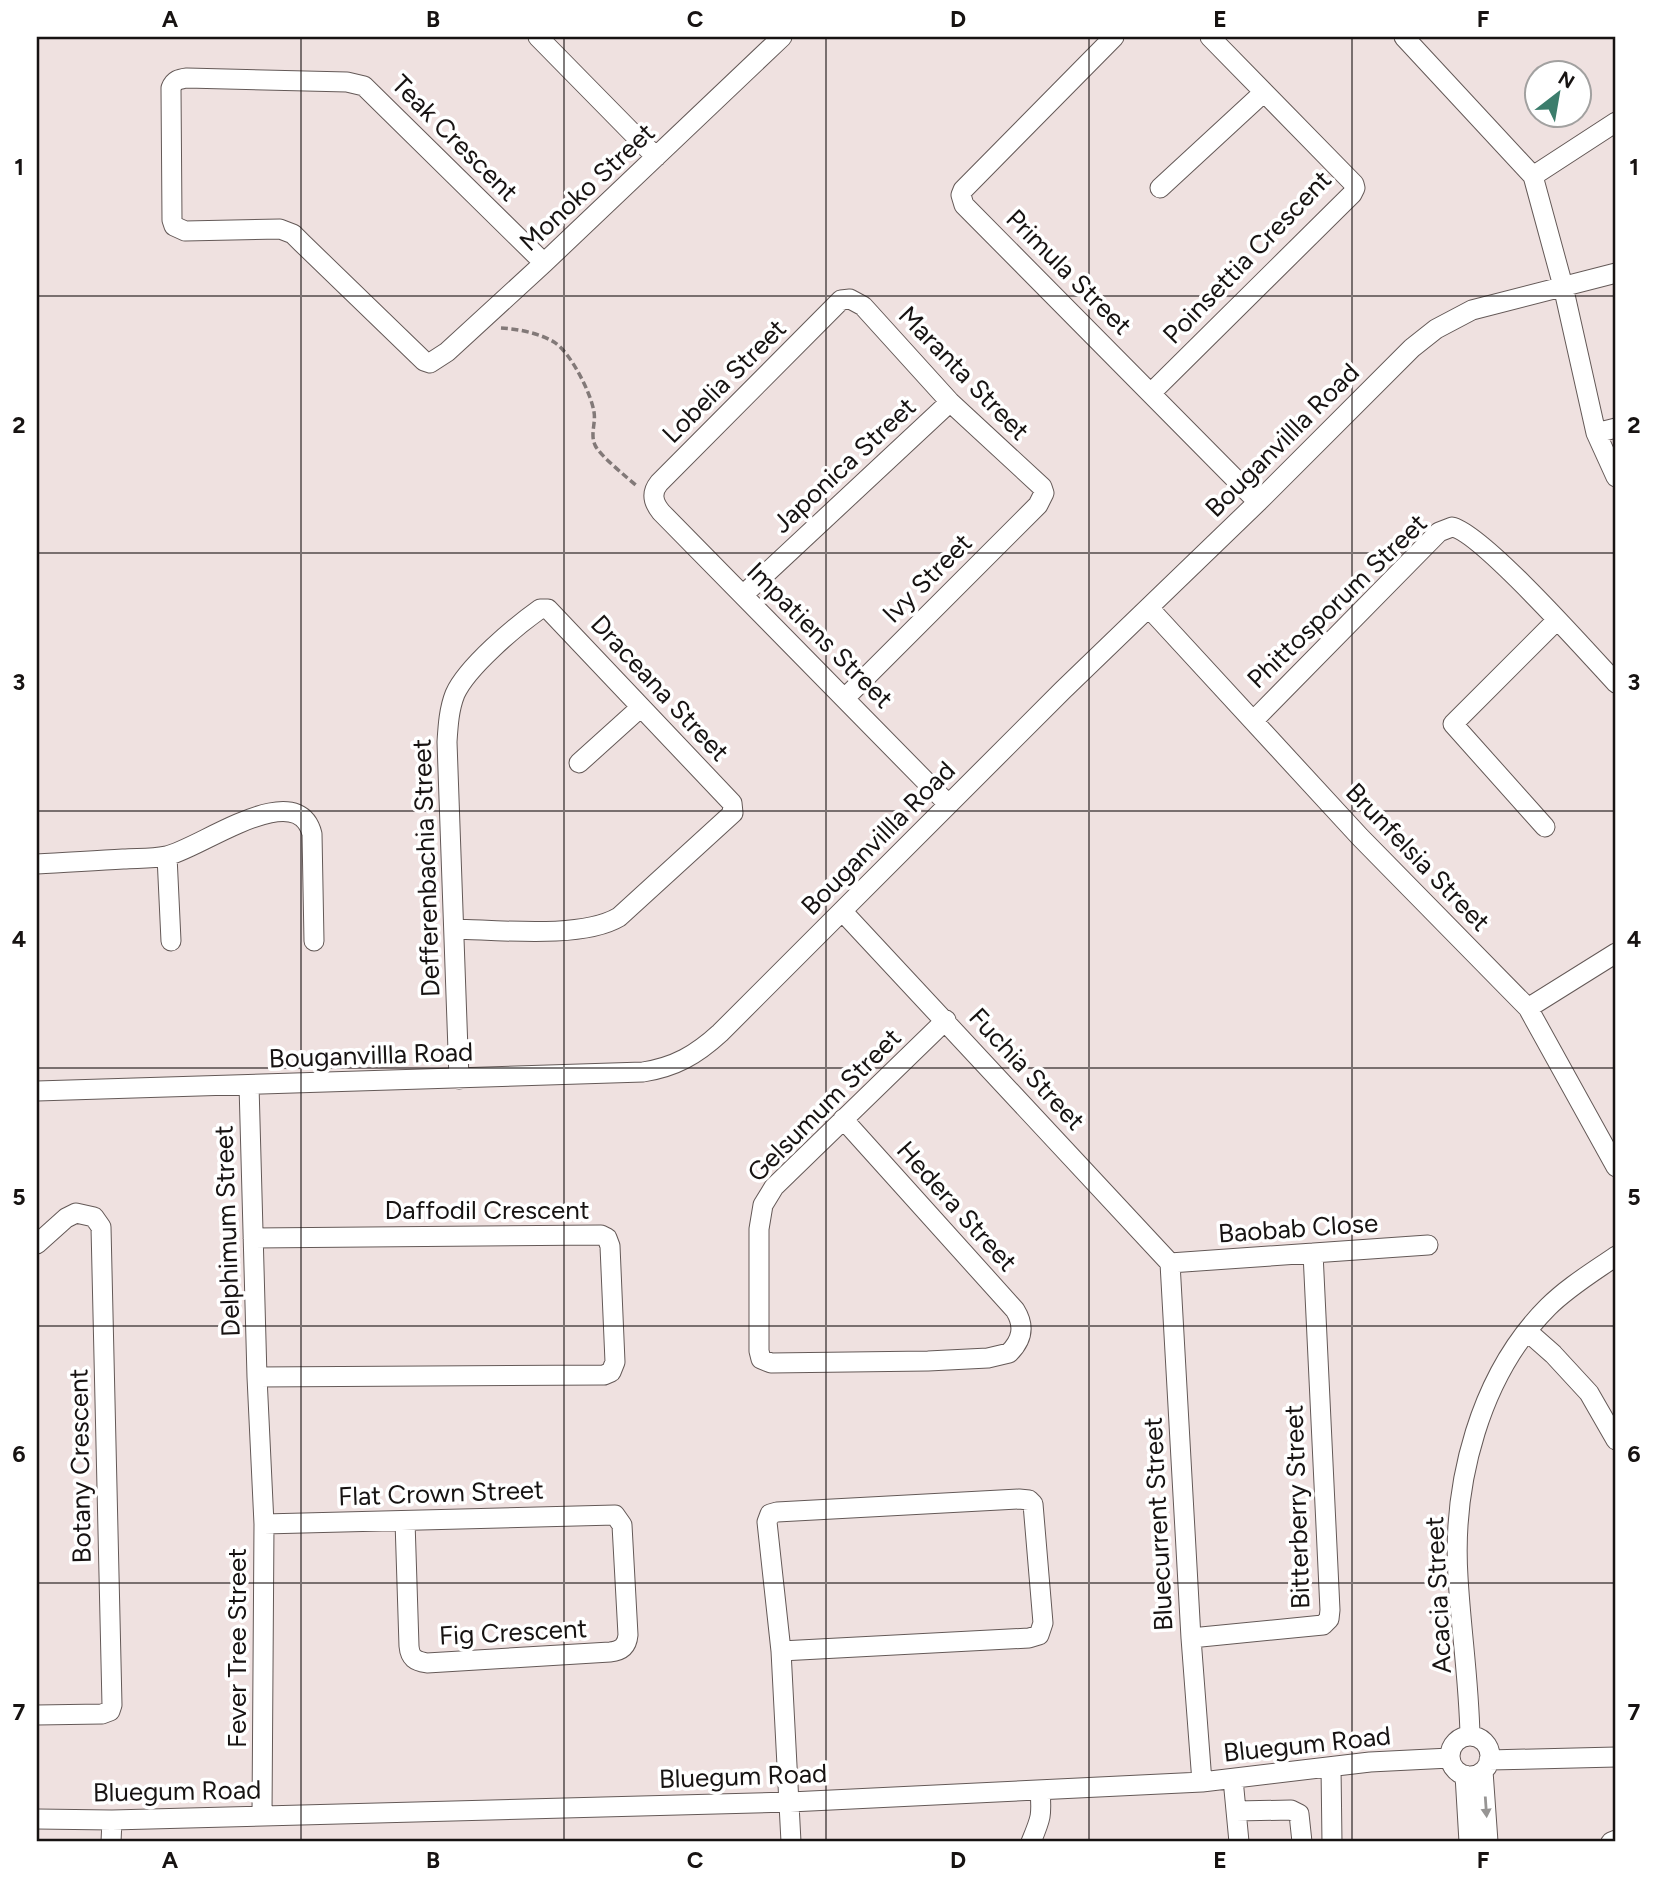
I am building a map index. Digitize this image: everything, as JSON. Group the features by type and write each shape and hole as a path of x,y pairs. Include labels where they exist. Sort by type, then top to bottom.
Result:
{"street":[{"path":"538,37 656,157"},
{"name":"Primula Street","path":"1114,37 963,190 961,199 1258,502"},
{"name":"Poinsettia Crescent","path":"1152,392 1354,191 1354,184 1210,37"},
{"path":"1404,37 1532,176 1563,286 1596,433 1616,477"},
{"name":"Monoko Street","path":"422,359 427,363 434,362 544,264 656,157 770,41"},
{"name":"Teak Crescent","path":"422,359 287,230 185,231 174,226 171,88 175,81 187,78 240,79 347,82 364,86 544,264"},
{"path":"1160,188 1263,93"},
{"path":"1532,176 1616,122"},
{"name":"Bouganvillla Road","path":"37,1091 643,1072 683,1061 720,1033 948,804 1412,348 1436,329 1472,310 1616,273"},
{"name":"Maranta Street","path":"841,300 850,299 863,306 950,402 1042,486 1044,494"},
{"name":"Lobelia Street","path":"655,503 654,493 659,483 841,300"},
{"name":"Japonica Street","path":"743,595 950,402"},
{"path":"1596,433 1616,428"},
{"name":"Ivy Street","path":"845,698 1038,505 1044,494"},
{"name":"Impatiens Street","path":"655,503 948,804"},
{"name":"Phittosporum Street","path":"1254,720 1440,532 1452,527 1461,529 1515,576 1557,620"},
{"name":"Draceana Street","path":"455,929 562,930 605,924 619,917 728,820 734,810 732,803 640,708 551,610 542,608"},
{"name":"Defferenbachia Street","path":"458,1079 447,742 451,707 456,693 470,673 502,640 542,608"},
{"name":"Brunfelsia Street","path":"1149,608 1360,836 1528,1008 1616,1167"},
{"path":"1545,827 1453,724 1557,620 1616,683"},
{"path":"579,763 640,708"},
{"path":"37,864 167,856 255,817 285,811 298,813 305,818 312,834 314,941"},
{"path":"167,856 171,941"},
{"name":"Fuchia Street","path":"842,912 946,1020 1170,1263"},
{"path":"1528,1008 1616,953"},
{"name":"Gelsumum Street","path":"762,1361 759,1351 759,1228 763,1205 774,1187 946,1020"},
{"name":"Delphimum Street","path":"249,1084 264,1524"},
{"name":"Hedera Street","path":"762,1361 771,1363 988,1358 1009,1353 1021,1333 1022,1325 1015,1310 843,1119"},
{"name":"Botany Crescent","path":"37,1244 66,1218 76,1213 94,1217 101,1227 112,1702 110,1711 102,1714 37,1714"},
{"name":"Daffodil Crescent","path":"253,1238 601,1235 607,1238 610,1246 615,1362 611,1372 604,1375 257,1377"},
{"name":"Baobab Close","path":"1170,1263 1429,1245"},
{"name":"Bitterberry Street","path":"1191,1638 1323,1625 1329,1619 1313,1253"},
{"name":"Acacia Street","path":"1470,1736 1470,1705 1458,1576 1460,1494 1466,1463 1481,1417 1502,1372 1528,1332 1562,1294 1616,1256"},
{"name":"Bluecurrent Street","path":"1170,1263 1191,1638 1202,1782"},
{"path":"1528,1332 1553,1354 1589,1393 1616,1440"},
{"path":"781,1651 1028,1638 1039,1635 1043,1623 1032,1502 1019,1499 770,1514 767,1522 781,1651 791,1842"},
{"name":"Flat Crown Street","path":"264,1524 610,1514 619,1517"},
{"name":"Fig Crescent","path":"405,1521 409,1651 413,1658 427,1663 620,1650 628,1635 622,1525 619,1517"},
{"name":"Fever Tree Street","path":"262,1815 264,1524"},
{"path":"1469,1842 1479,1769 1488,1748 1485,1743 1470,1736 1457,1741 1452,1746 1450,1758 1455,1769 1479,1769 1616,1757"},
{"name":"Bluegum Road","path":"37,1819 112,1821 790,1802 1202,1782 1331,1767 1450,1758"},
{"path":"1331,1767 1332,1842"},
{"path":"1479,1769 1488,1842"},
{"path":"1233,1779 1239,1842"},
{"path":"1031,1842 1041,1824 1040,1790"},
{"path":"1236,1811 1291,1810 1299,1814 1302,1842"},
{"path":"111,1842 112,1821"},
{"path":"1611,1842 1616,1840"}],"path":[{"path":"472,329 503,328 530,333 554,343 570,360 591,400 595,415 595,446 655,503"}]}
